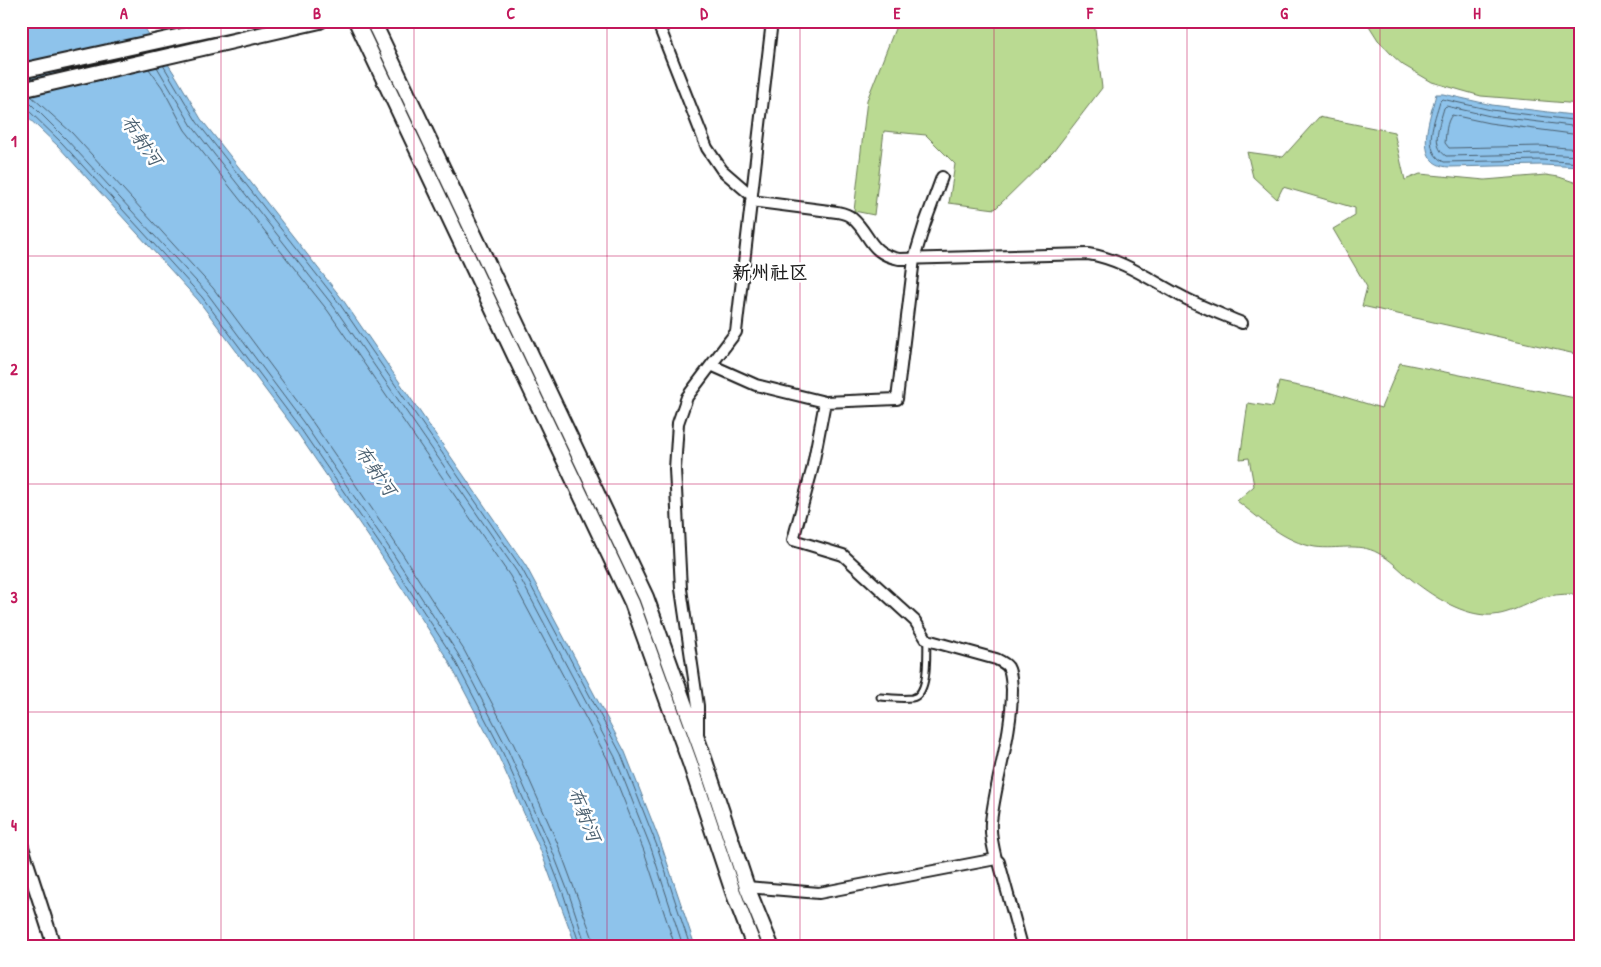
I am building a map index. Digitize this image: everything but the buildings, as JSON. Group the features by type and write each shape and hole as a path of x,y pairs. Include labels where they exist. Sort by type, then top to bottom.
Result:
{"main road":[{"path":"21,71 250,21"},
{"path":"21,90 320,21"},
{"path":"356,21 632,603 754,946"},
{"path":"373,21 646,598 698,740 747,887 771,946"}],"street":[{"path":"657,21 707,148 722,170 751,199 848,215 881,253 888,257 899,259 1068,254 1100,256 1132,268 1181,296 1242,323"},
{"path":"698,740 698,706 681,589 675,469 680,415 687,398 736,332 772,21"},
{"path":"711,365 756,385 825,402 897,399 914,258 942,177"},
{"path":"825,402 812,470 793,540 843,556 915,621 927,640 996,659 1006,665 1011,675 1012,707 991,824 991,837 1022,946"},
{"path":"21,844 54,946"},
{"path":"747,887 818,893 996,859"}],"lane":[{"path":"880,697 912,698 920,694 924,687 927,640"}],"green space":[{"path":"898,21 1094,21 1102,88 1053,152 995,209 949,203 955,164 926,135 884,131 874,215 854,211 867,100"},
{"path":"1366,21 1580,21 1580,104 1481,96 1432,82 1403,65 1392,55 1378,40"},
{"path":"1319,117 1394,132 1405,180 1420,174 1485,180 1546,175 1580,184 1580,355 1362,306 1367,287 1333,229 1355,216 1355,208 1283,187 1277,199 1253,177 1247,152 1283,157"},
{"path":"1400,363 1580,399 1580,594 1561,594 1541,598 1502,614 1475,614 1455,607 1436,597 1378,553 1363,548 1315,547 1293,540 1273,529 1237,501 1254,486 1249,458 1240,459 1248,403 1273,407 1279,382 1328,392 1381,408"}],"water":[{"name":"布射河","path":"21,21 137,21 146,30 201,119 343,300 526,566 625,752 661,844 695,946 576,946 540,849 497,753 448,660 377,549 294,428 198,300 58,146 21,111"},
{"path":"1436,94 1492,105 1580,116 1580,167 1542,165 1449,167 1437,164 1430,158 1426,138"}],"district":[{"name":"新州社区","path":"770,272"}]}
